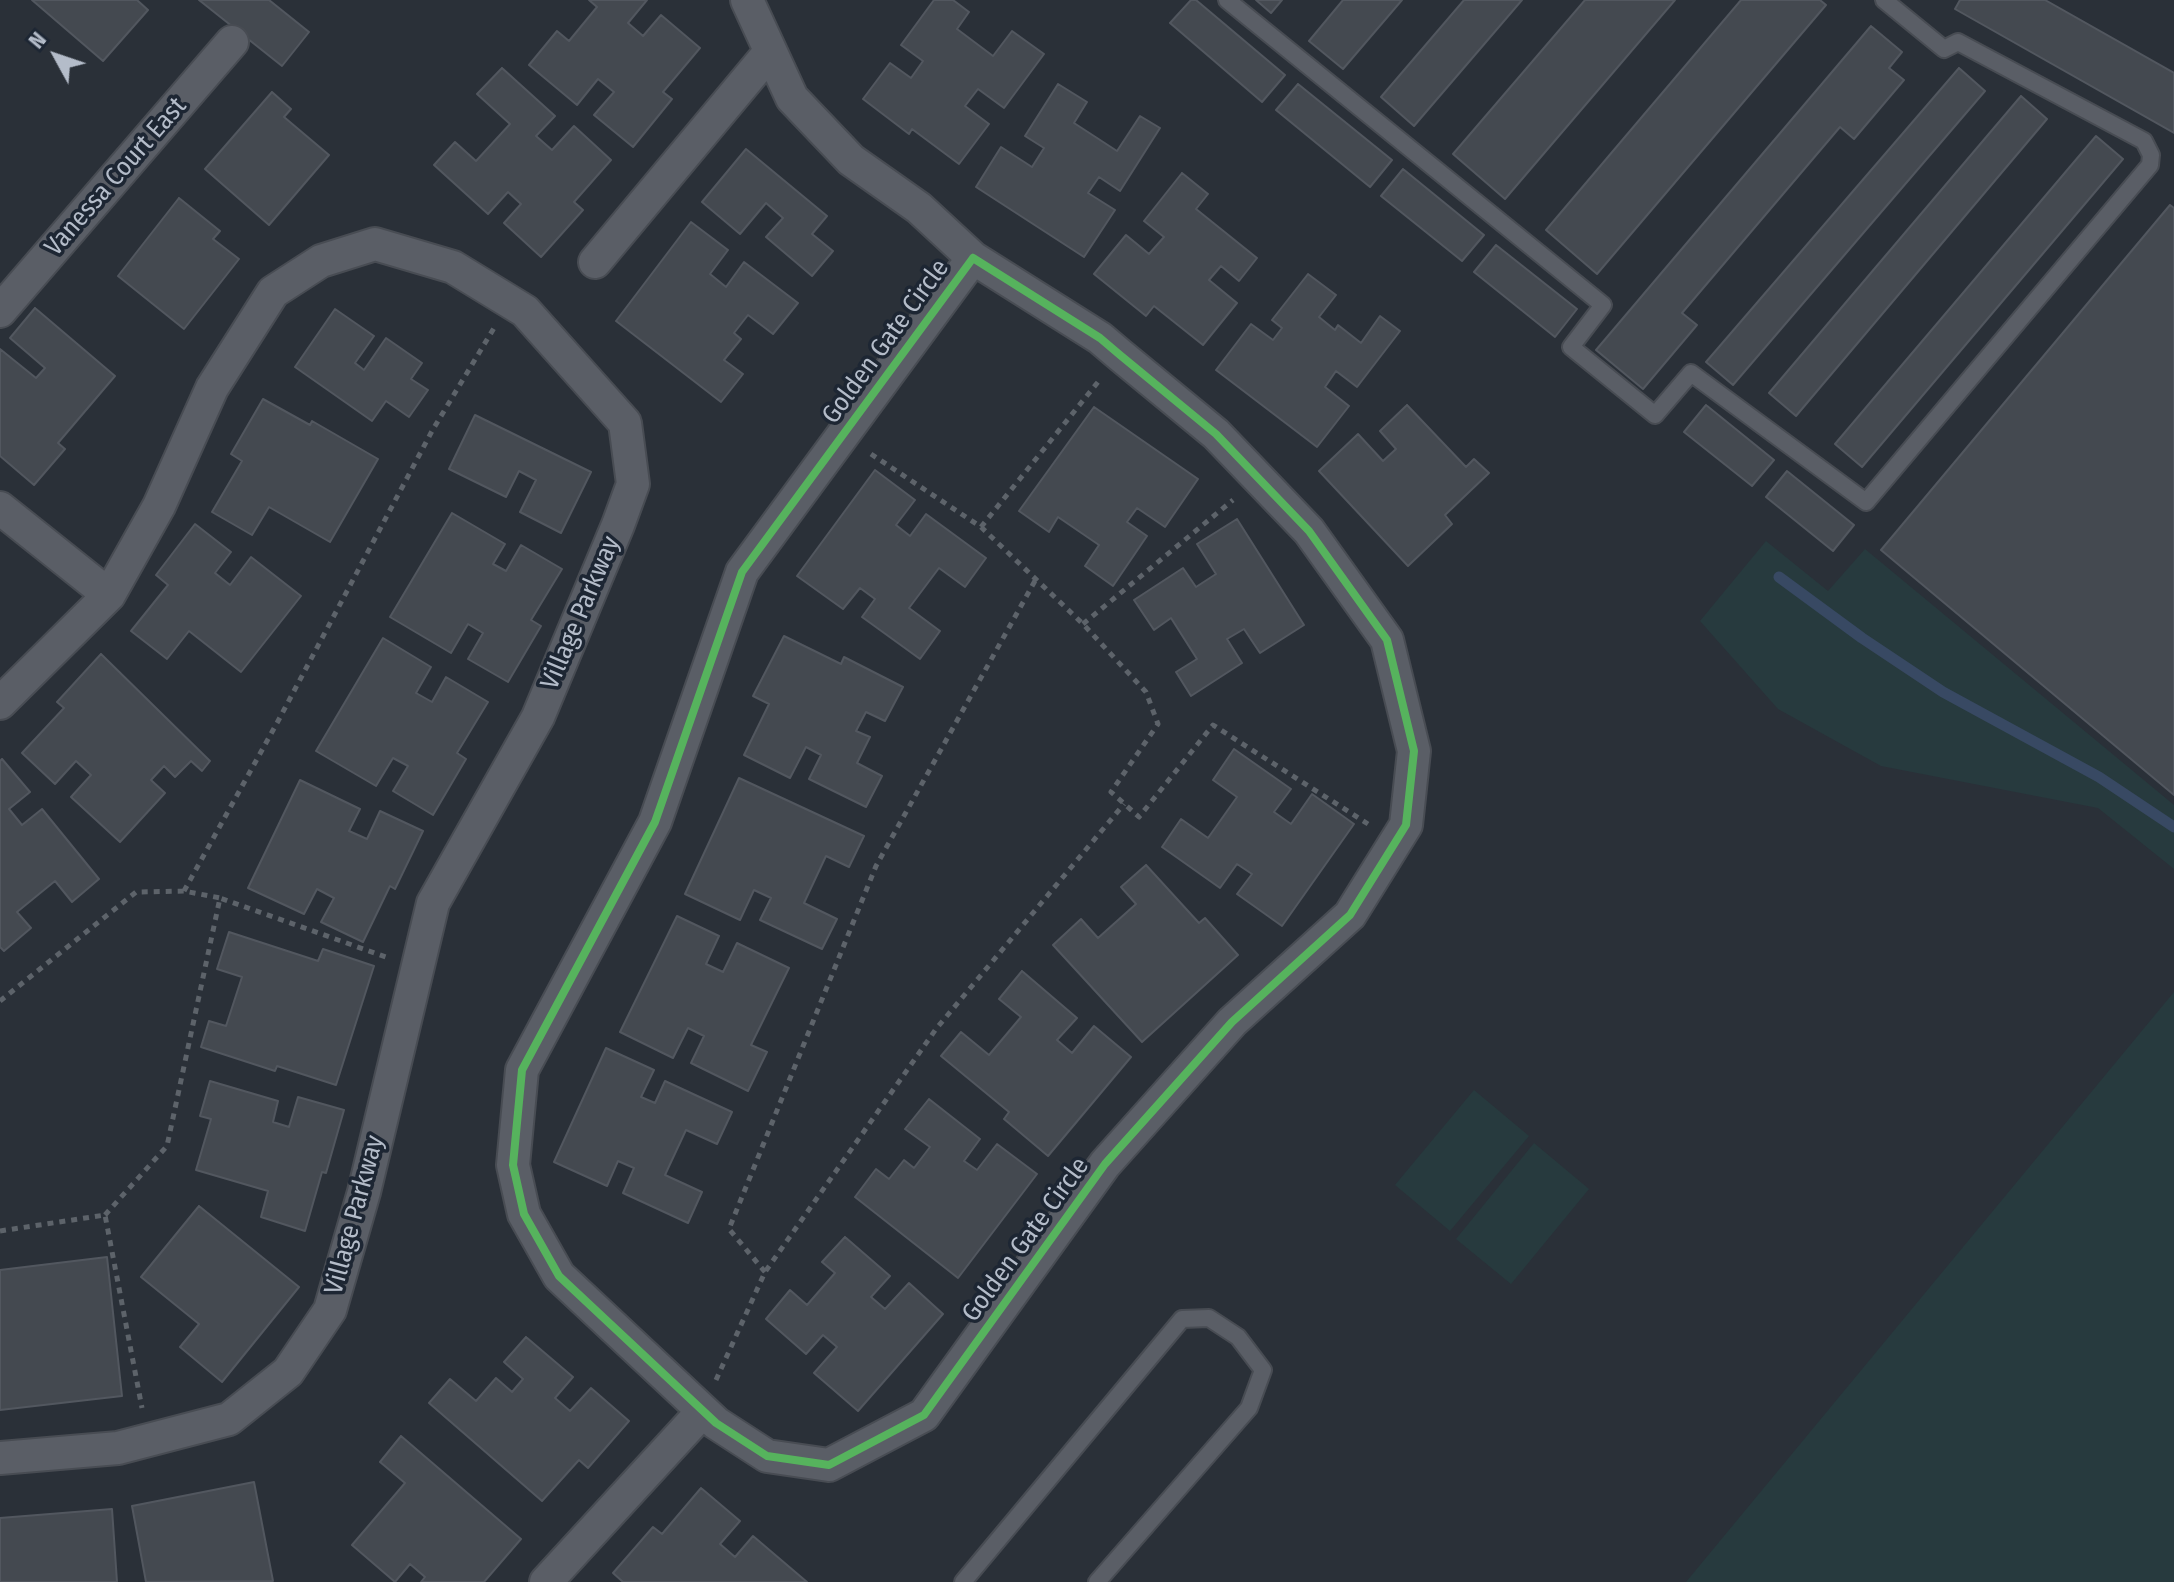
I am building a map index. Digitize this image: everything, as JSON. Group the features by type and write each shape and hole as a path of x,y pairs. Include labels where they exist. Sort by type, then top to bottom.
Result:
{"street":[{"name":"Golden Gate Circle","path":"747,0 792,98 851,160 919,208 973,258 1100,338 1216,434 1309,531 1387,640 1414,751 1406,825 1350,915 1232,1022 1105,1164 924,1415 829,1465 767,1456 716,1423 559,1276 524,1214 513,1165 522,1070 655,822 742,572 973,258"},
{"name":"Vanessa Court East","path":"0,311 232,42"},
{"path":"595,262 770,52"},
{"name":"Village Parkway","path":"0,703 109,595 159,506 212,388 273,292 321,261 375,244 453,267 525,311 625,423 633,484 538,717 433,903 364,1192 330,1310 288,1372 229,1419 118,1448 0,1458"},
{"path":"0,508 109,595"},
{"path":"546,1582 703,1411"}],"lane":[{"path":"1227,0 1603,305 1571,347 1655,415 1691,373 1866,502 2150,165 2151,155 2144,141 1958,42 1944,49 1884,0"},
{"path":"963,1582 1182,1319 1209,1318 1238,1337 1263,1370 1249,1408 1097,1582"}],"path":[{"path":"184,891 432,431 511,301"},
{"path":"981,527 1120,355"},
{"path":"843,435 981,527 1083,624 1146,692 1158,724 1111,792 1139,817 1213,725 1395,842"},
{"path":"1083,624 1259,478"},
{"path":"765,1272 729,1229 876,866 1036,579"},
{"path":"703,1411 765,1272 936,1029 1124,804"},
{"path":"0,1001 136,892 184,891 220,898 418,968"},
{"path":"0,1231 105,1215 167,1146 220,898"},
{"path":"105,1215 148,1440"}],"green space":[{"path":"1766,541 1828,591 1865,549 2174,805 2174,869 2098,808 1881,766 1778,709 1700,621"},
{"path":"2174,992 2174,1582 1686,1582"},
{"path":"1474,1090 1529,1136 1450,1231 1395,1185"},
{"path":"1534,1143 1589,1189 1511,1284 1456,1239"}],"building":[{"path":"32,0 137,0 148,10 103,61"},
{"path":"199,0 269,0 309,32 282,66"},
{"path":"589,0 647,0 628,23 643,36 661,15 700,48 663,92 672,99 633,147 594,115 614,92 598,79 577,105 529,65 557,31 569,41 597,7"},
{"path":"934,0 953,0 969,12 957,29 993,56 1012,31 1044,54 1004,108 978,89 965,106 989,124 959,164 912,129 909,134 863,99 890,63 911,78 923,61 901,45"},
{"path":"1191,0 1196,0 1285,75 1262,102 1170,23"},
{"path":"1256,0 1282,0 1271,13"},
{"path":"1343,0 1402,0 1343,69 1309,41"},
{"path":"1464,0 1522,0 1414,126 1381,97"},
{"path":"1585,0 1675,0 1505,199 1453,154"},
{"path":"1741,0 1820,0 1826,5 1597,274 1546,230"},
{"path":"1960,0 2045,0 2174,73 2174,133 1955,9"},
{"path":"1871,26 1902,52 1889,68 1904,80 1854,139 1840,127 1682,313 1697,325 1643,389 1596,350"},
{"path":"502,68 555,116 536,136 552,150 574,126 611,160 574,202 583,210 541,257 504,223 521,204 508,192 488,214 434,165 455,142 476,161 510,124 477,94"},
{"path":"1959,68 1985,91 1733,385 1706,362"},
{"path":"1058,84 1087,102 1074,123 1117,151 1140,116 1160,128 1120,191 1099,177 1088,193 1115,210 1084,257 976,187 1001,147 1032,167 1044,148 1025,136"},
{"path":"1298,84 1392,160 1370,187 1276,110"},
{"path":"272,92 291,109 284,117 329,155 269,225 205,169"},
{"path":"2021,96 2047,119 1796,416 1769,393"},
{"path":"2096,136 2123,159 1862,467 1835,444"},
{"path":"746,149 827,216 812,234 833,251 812,276 766,237 783,218 766,203 740,234 702,202"},
{"path":"1403,169 1484,235 1462,261 1381,196"},
{"path":"1182,173 1208,194 1196,209 1257,258 1239,281 1221,266 1209,280 1237,303 1203,345 1154,306 1146,316 1094,274 1126,235 1149,254 1164,237 1144,221"},
{"path":"179,198 220,231 213,239 239,259 184,329 118,276"},
{"path":"2170,205 2174,208 2174,795 1881,550"},
{"path":"691,222 728,250 710,274 726,287 744,262 798,303 773,334 748,315 734,333 741,339 724,360 743,374 721,402 616,321"},
{"path":"1496,245 1577,309 1555,337 1474,272"},
{"path":"1308,274 1336,295 1319,317 1335,330 1338,325 1361,343 1380,316 1400,331 1357,387 1336,371 1325,387 1349,406 1317,447 1216,370 1251,324 1273,340 1282,328 1272,320"},
{"path":"35,308 115,376 58,443 65,449 34,485 0,456 0,349 36,378 45,368 10,338"},
{"path":"335,309 374,336 355,363 364,370 386,338 422,363 411,379 428,390 409,417 386,401 372,421 295,367"},
{"path":"263,399 310,425 312,421 378,459 330,542 269,507 252,535 212,512 242,461 231,454"},
{"path":"1407,405 1466,467 1474,459 1489,473 1445,515 1452,524 1408,566 1319,471 1358,434 1383,461 1396,449 1380,431"},
{"path":"1706,405 1774,460 1752,486 1684,432"},
{"path":"1094,407 1198,479 1165,527 1137,508 1127,522 1147,536 1113,586 1085,566 1099,545 1058,517 1049,532 1019,511"},
{"path":"475,415 591,472 561,533 520,512 536,480 519,471 506,497 449,469"},
{"path":"875,470 915,500 896,525 910,536 926,514 986,558 965,587 939,568 909,608 940,631 920,659 862,617 875,599 860,588 843,609 797,576"},
{"path":"1787,471 1854,525 1833,551 1766,497"},
{"path":"452,513 505,544 493,564 506,571 521,545 562,569 531,620 541,626 508,682 468,659 483,633 468,624 451,653 390,617"},
{"path":"1237,519 1304,625 1260,653 1244,629 1227,639 1242,663 1191,696 1176,672 1197,659 1171,618 1154,630 1134,600 1183,568 1196,587 1216,574 1197,544"},
{"path":"195,524 231,552 215,573 230,585 251,557 301,596 241,672 189,631 167,659 131,631 168,585 156,575"},
{"path":"784,636 841,664 844,657 903,687 885,721 866,712 856,731 870,737 857,763 882,776 866,807 809,779 821,755 806,747 790,778 744,755 769,704 753,696"},
{"path":"383,638 431,667 416,693 432,702 446,677 488,702 457,753 466,759 433,815 393,791 408,766 393,758 376,786 316,751"},
{"path":"101,654 210,761 202,771 191,761 175,777 164,766 151,780 165,793 120,842 71,797 91,775 76,761 55,784 22,753 64,708 57,702"},
{"path":"1234,749 1291,789 1274,812 1291,824 1312,794 1354,824 1282,926 1237,894 1252,874 1237,864 1220,888 1162,847 1181,819 1208,838 1237,797 1213,780"},
{"path":"2,759 30,792 9,809 22,825 42,809 99,879 72,902 55,881 17,912 31,928 4,951 0,947"},
{"path":"739,778 864,836 849,867 826,856 804,903 837,919 822,949 760,920 771,898 754,890 740,920 685,894"},
{"path":"300,780 360,809 349,831 367,839 380,811 423,831 395,889 390,886 363,942 321,922 334,898 317,889 304,914 248,888"},
{"path":"1146,865 1199,923 1205,918 1238,955 1142,1042 1053,945 1081,919 1098,938 1136,904 1121,887"},
{"path":"677,916 719,936 706,964 723,972 737,943 789,968 751,1045 767,1052 748,1091 691,1063 704,1036 688,1028 673,1058 620,1032"},
{"path":"229,932 318,961 323,949 374,966 336,1085 277,1066 275,1071 201,1047 209,1021 226,1026 242,977 217,969"},
{"path":"1022,971 1077,1018 1057,1040 1072,1053 1094,1026 1131,1057 1048,1156 1004,1119 1009,1112 941,1056 961,1032 989,1055 1021,1017 999,999"},
{"path":"606,1048 654,1070 641,1097 655,1103 665,1081 732,1112 717,1144 686,1130 665,1175 702,1192 688,1223 623,1193 634,1168 618,1161 607,1186 554,1162"},
{"path":"210,1081 278,1101 273,1122 289,1127 298,1097 344,1110 305,1231 261,1217 268,1191 196,1170 211,1119 200,1116"},
{"path":"929,1099 980,1139 964,1161 977,1170 997,1144 1037,1174 958,1278 855,1197 876,1169 889,1179 904,1160 914,1168 930,1147 905,1129"},
{"path":"199,1206 299,1287 222,1382 180,1347 199,1324 141,1277"},
{"path":"845,1237 890,1276 871,1297 885,1309 909,1283 943,1314 858,1411 814,1373 837,1347 823,1335 806,1354 766,1319 790,1290 807,1305 835,1273 822,1262"},
{"path":"107,1257 122,1396 0,1410 0,1270"},
{"path":"526,1337 573,1377 555,1398 570,1411 591,1388 629,1421 588,1468 579,1460 542,1501 429,1403 450,1379 476,1401 496,1378 512,1392 523,1379 504,1362"},
{"path":"401,1436 521,1539 484,1582 421,1582 425,1577 410,1564 395,1582 352,1545 405,1483 380,1462"},
{"path":"254,1482 273,1581 146,1582 132,1506"},
{"path":"701,1488 740,1521 720,1544 735,1557 753,1536 807,1582 623,1582 613,1573 653,1527 662,1534"},
{"path":"112,1509 117,1582 0,1582 0,1518"}],"waterway":[{"path":"1779,577 1943,692 2099,777 2174,827"}],"cycle path":[{"path":"973,258 1100,338 1216,434 1309,531 1387,640 1414,751 1406,825 1350,915 1232,1022 1105,1164 924,1415 829,1465 767,1456 716,1423 559,1276 524,1214 513,1165 522,1070 655,822 742,572 973,258"}]}
